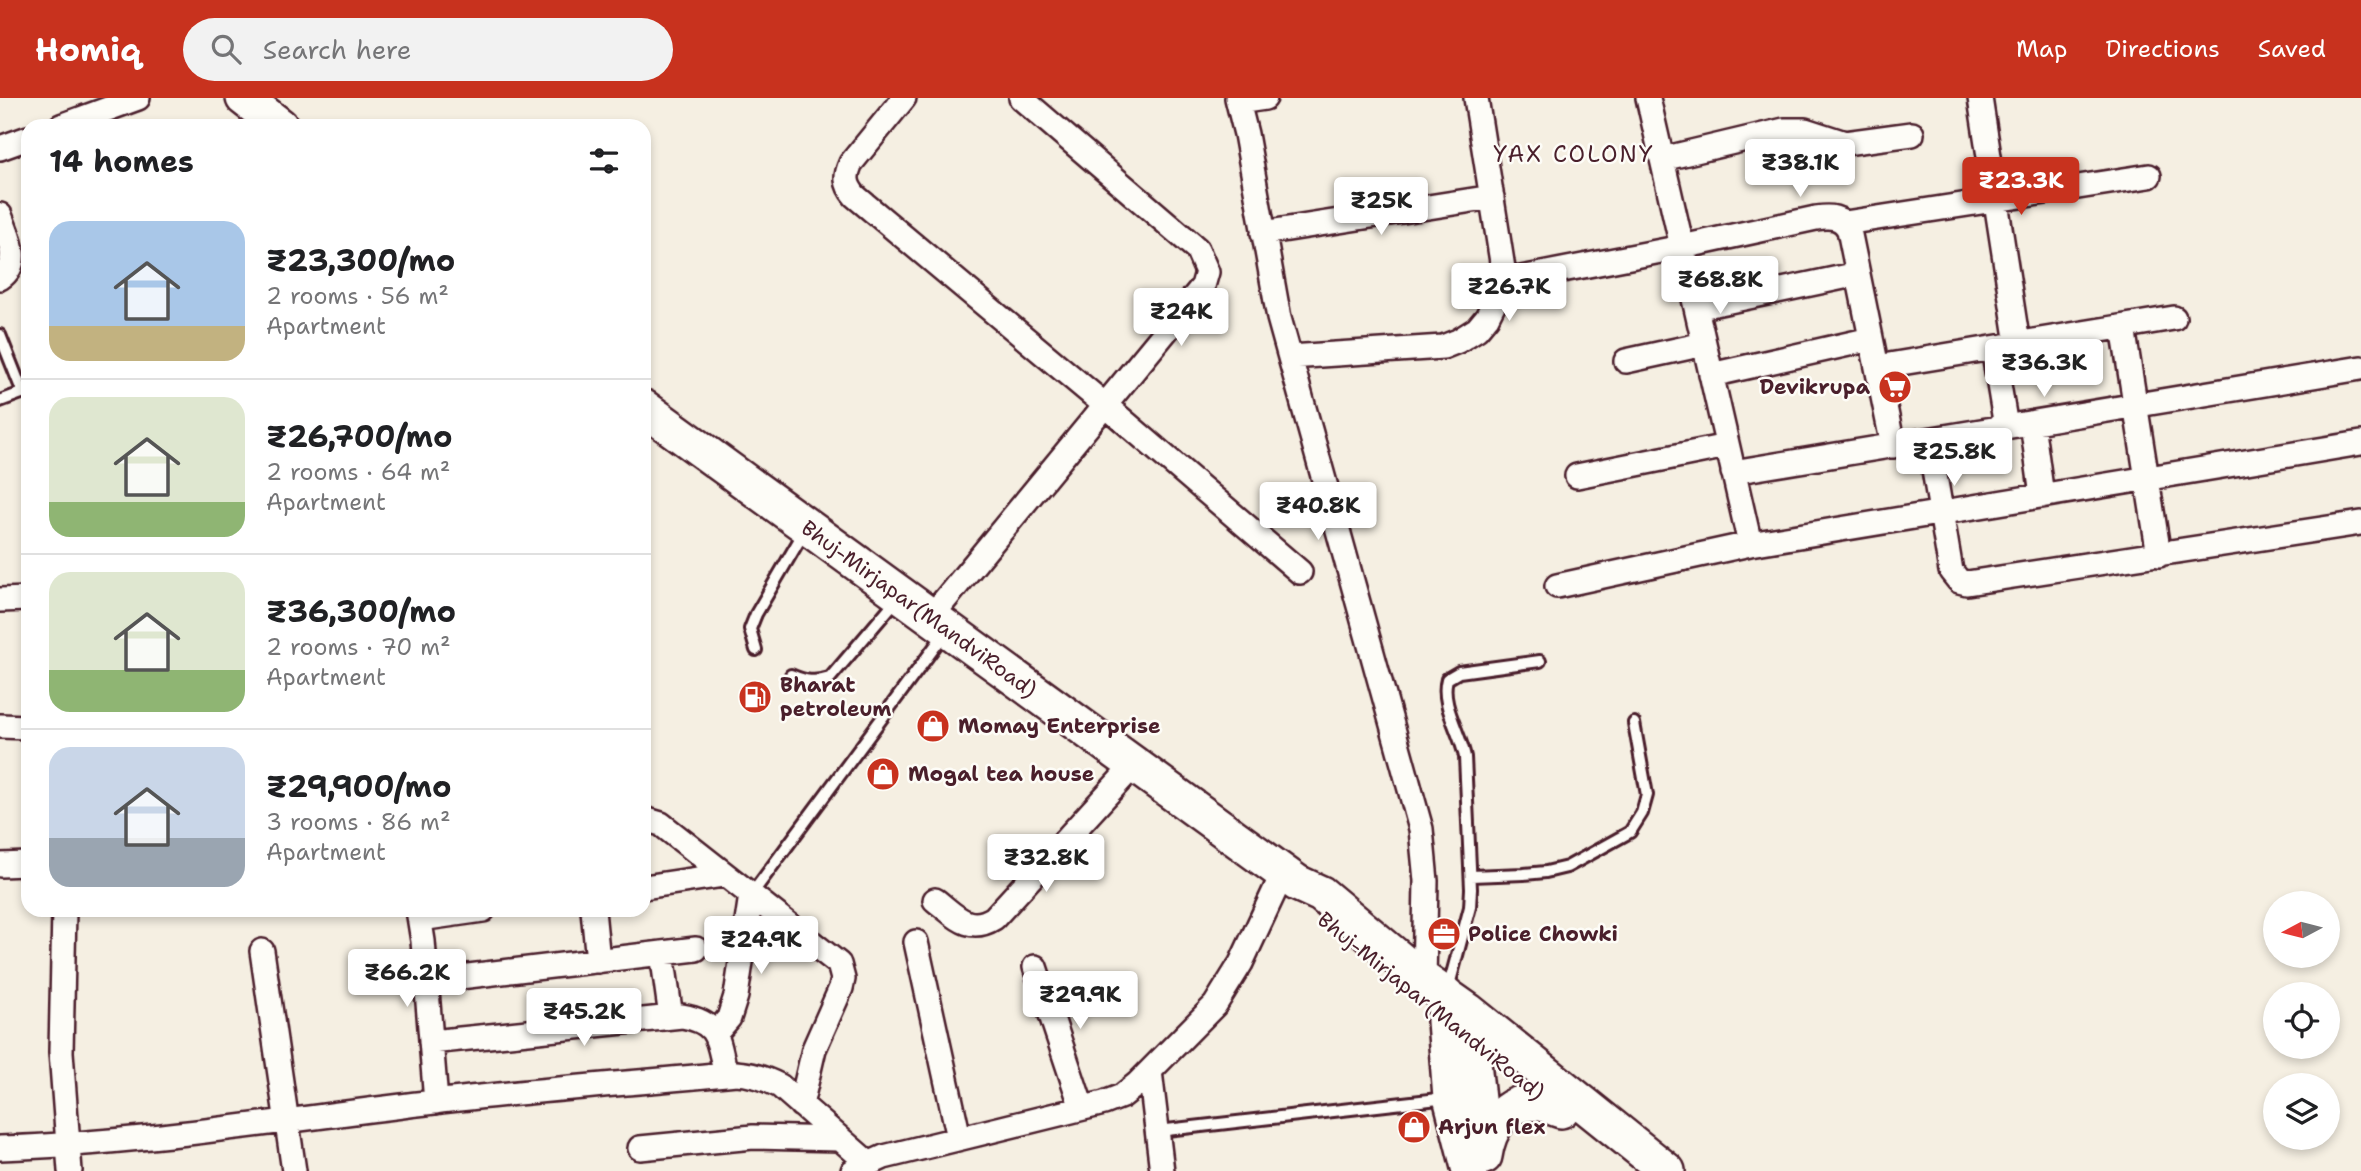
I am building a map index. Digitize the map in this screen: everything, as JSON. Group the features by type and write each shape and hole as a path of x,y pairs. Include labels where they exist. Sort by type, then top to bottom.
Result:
{"main road":[{"path":"244,98 271,119"},
{"name":"Bhuj-Mirjapar(MandviRoad)","path":"651,413 1290,878 1321,894 1561,1110 1642,1171"},
{"name":"Bhuj-Mirjapar(MandviRoad)","path":"1290,878 1312,910 1399,985 1451,1010"},
{"path":"1451,1010 1451,1097 1473,1168"},
{"path":"1451,1010 1473,1168"},
{"path":"1451,1010 1667,1171"},
{"path":"1473,1168 1492,1125 1504,1114 1523,1104 1539,1102 1561,1110"}],"street":[{"path":"80,119 138,98"},
{"path":"904,98 851,163 846,175 848,188 1300,572"},
{"path":"939,624 1105,405 1203,286 1207,272 1205,262 1197,249 1021,98"},
{"path":"1265,98 1238,100 1279,318 1421,829 1426,881 1451,1010"},
{"path":"1290,357 1443,347 1477,329 1487,317 1505,281 1476,98"},
{"path":"1648,98 1750,544"},
{"path":"1980,98 2018,344"},
{"path":"1662,159 1784,130 1805,131 1845,143 1912,134"},
{"path":"0,148 21,140"},
{"path":"1505,281 1828,216 1845,223 2149,176"},
{"path":"1262,233 1492,197"},
{"path":"0,215 12,250 13,262 9,272 0,278"},
{"path":"1845,223 1849,230 1893,446"},
{"path":"1696,308 1858,274"},
{"path":"1877,367 2174,318"},
{"path":"2123,327 2159,555"},
{"path":"1711,375 1871,339"},
{"path":"1626,361 1704,344"},
{"path":"1993,348 2006,427"},
{"path":"1733,472 2361,368"},
{"path":"2032,423 2042,496"},
{"path":"1929,440 1951,571 1959,581 1967,583 2361,523"},
{"path":"1556,586 1750,544 2361,443"},
{"path":"1577,476 1727,446"},
{"path":"0,600 21,598"},
{"path":"0,726 21,727"},
{"path":"935,900 965,923 974,926 983,925 994,918 1134,765"},
{"path":"651,821 661,824 839,964 842,971 841,988 814,1049 802,1105"},
{"path":"0,865 21,864"},
{"path":"651,886 724,875"},
{"path":"0,1148 67,1146 436,1102 726,1074 750,1074 780,1086 839,1139 861,1167 884,1157 1122,1096 1215,1005 1230,984 1290,878"},
{"path":"716,1034 729,1018 736,996 751,895"},
{"path":"64,917 61,1052 70,1171"},
{"path":"419,917 436,1102"},
{"path":"594,917 598,961"},
{"path":"916,942 959,1138"},
{"path":"426,981 696,949"},
{"path":"262,951 294,1171"},
{"path":"662,953 671,1017"},
{"path":"1035,967 1083,1108"},
{"path":"431,1042 682,1016 706,1023 716,1034 726,1074"},
{"path":"1150,1071 1162,1171"},
{"path":"640,1148 753,1137 839,1139"}],"lane":[{"path":"0,335 21,383"},
{"path":"0,401 21,393"},
{"path":"756,650 750,629 756,614 807,528"},
{"path":"791,675 806,682 819,682 830,678 900,596"},
{"path":"751,895 939,624"},
{"path":"1451,1010 1468,922 1471,876 1465,757 1445,696 1447,679 1459,672 1540,661"},
{"path":"1471,876 1535,873 1567,867 1630,832 1642,813 1647,795 1634,723"},
{"path":"1158,1131 1451,1097"}],"place":[{"name":"Devikrupa","path":"1895,387"},
{"name":"Bharat petroleum","path":"755,697"},
{"name":"Momay Enterprise","path":"933,726"},
{"name":"Mogal tea house","path":"883,774"},
{"name":"Police Chowki","path":"1444,934"},
{"name":"Arjun flex","path":"1414,1127"}],"district":[{"name":"YAX COLONY","path":"1574,154"}]}
